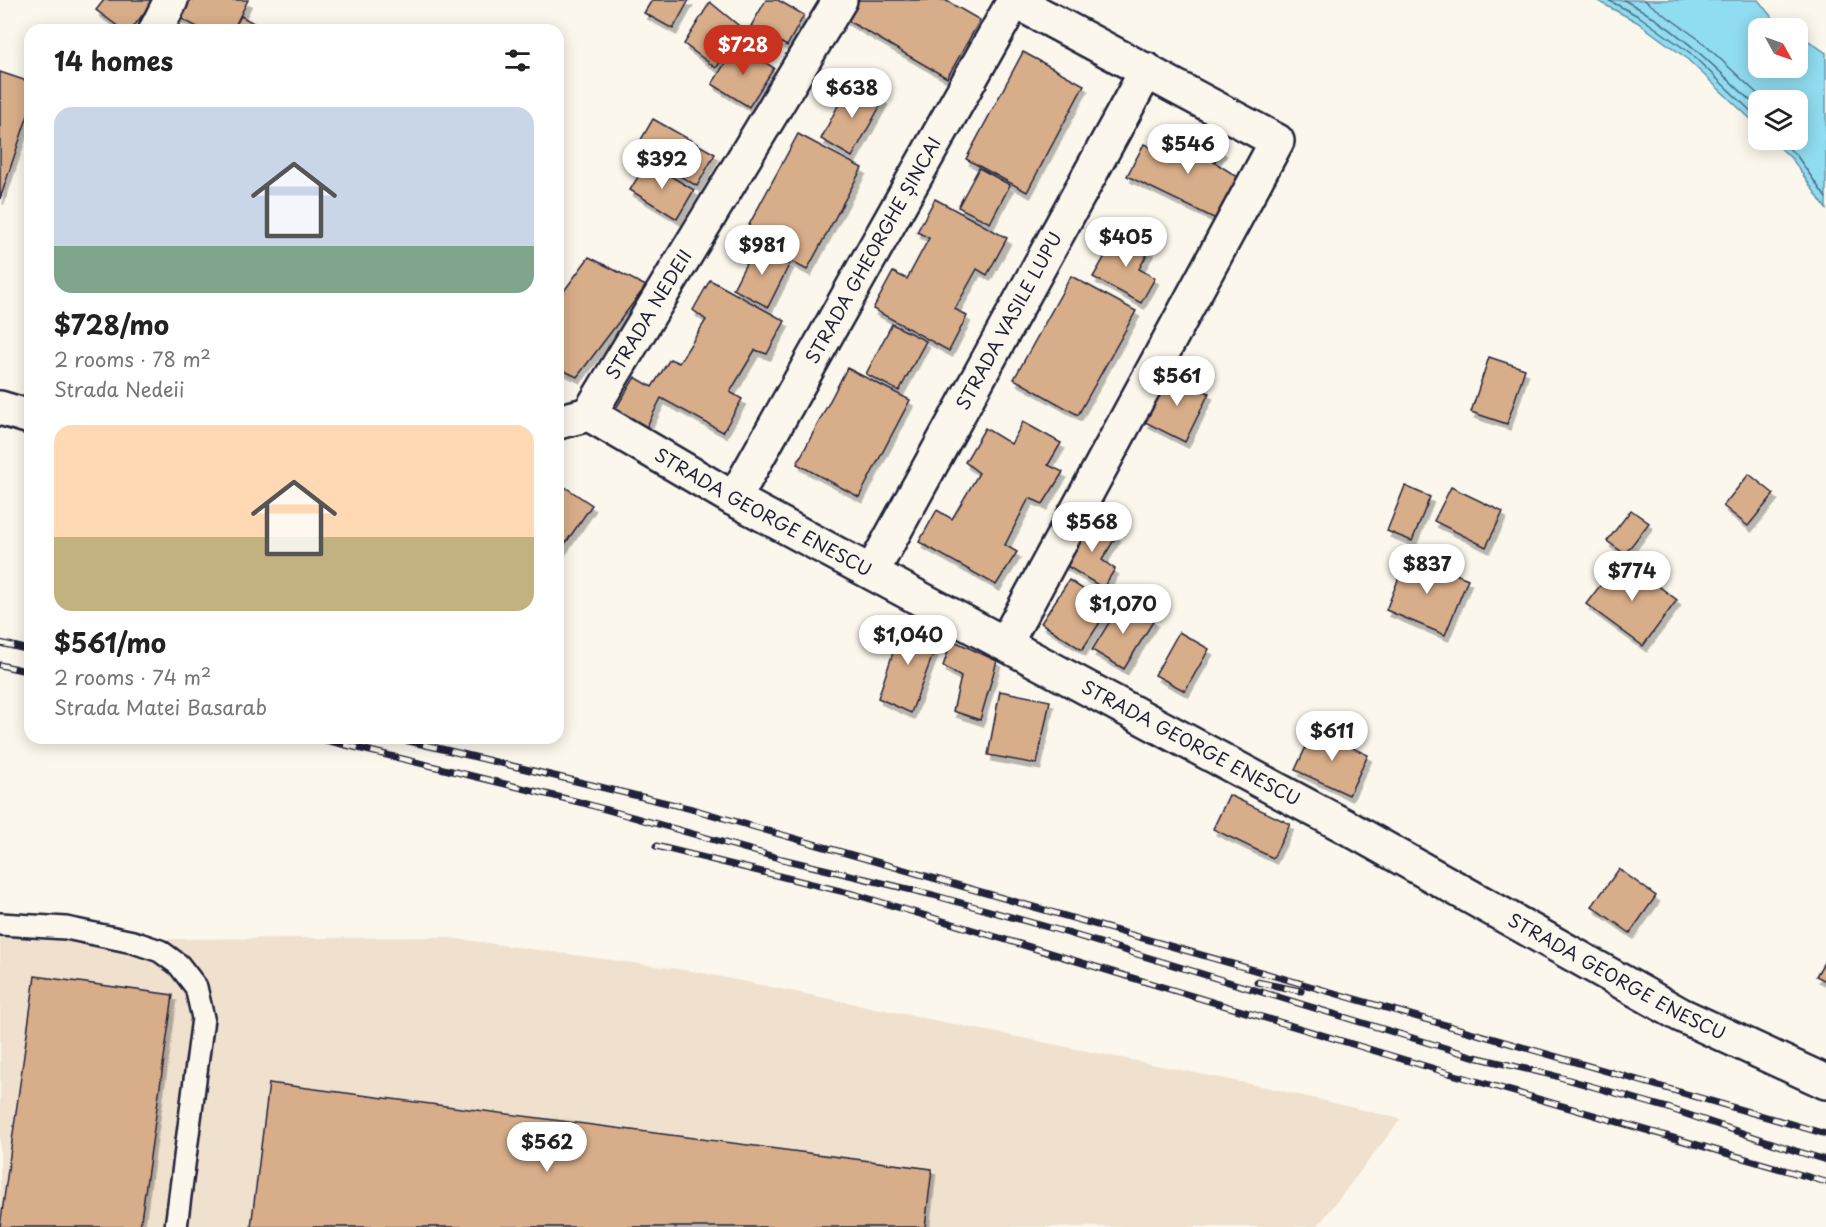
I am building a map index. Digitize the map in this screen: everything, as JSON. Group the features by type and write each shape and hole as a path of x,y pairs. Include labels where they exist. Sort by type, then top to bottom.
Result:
{"street":[{"path":"159,24 171,0"},
{"name":"STRADA NEDEII","path":"573,418 840,0"},
{"path":"1005,644 1277,141 1013,0"},
{"name":"STRADA GHEORGHE ȘINCAI","path":"734,499 1013,0"},
{"name":"STRADA VASILE LUPU","path":"872,572 1147,70"},
{"path":"0,408 24,415"},
{"name":"STRADA GEORGE ENESCU","path":"573,418 734,499 1343,825 1681,1015 1826,1082"}],"lane":[{"path":"0,924 66,928 133,942 160,951 179,965 196,987 203,1018 176,1227"}],"shaded area":[{"path":"0,928 167,939 443,937 692,971 1270,1088 1401,1119 1317,1227 0,1227"}],"water":[{"path":"1596,0 1758,0 1772,18 1748,18 1748,78 1808,78 1808,41 1826,53 1826,209 1793,160 1782,150 1808,150 1808,90 1748,90 1748,117 1685,57 1637,22"}],"building":[{"path":"104,0 154,0 136,24 115,24 96,10"},
{"path":"185,0 248,0 236,24 191,24 176,16"},
{"path":"652,0 689,0 673,29 644,13"},
{"path":"766,0 778,0 804,15 787,46 751,26"},
{"path":"856,0 945,0 980,20 947,78 845,19"},
{"path":"710,2 744,30 716,68 684,44"},
{"path":"241,16 255,24 236,24"},
{"path":"737,44 774,68 749,107 712,84"},
{"path":"1023,52 1084,85 1027,192 966,159"},
{"path":"0,72 24,80 24,127 0,199"},
{"path":"850,82 884,99 852,157 821,139"},
{"path":"653,119 715,154 697,186 635,150"},
{"path":"798,134 862,168 807,270 743,236"},
{"path":"1199,134 1223,150 1214,162 1241,179 1218,220 1127,176 1144,144 1167,155 1176,137 1190,144"},
{"path":"647,162 694,190 677,219 630,190"},
{"path":"979,168 1010,185 990,223 958,207"},
{"path":"935,199 1007,238 987,275 977,269 955,309 967,316 949,351 873,309 893,272 907,279 929,238 917,232"},
{"path":"1119,232 1150,249 1139,269 1155,278 1141,303 1093,277"},
{"path":"755,246 790,263 768,307 733,289"},
{"path":"589,257 646,286 577,377 564,371 564,291"},
{"path":"1071,276 1136,311 1078,415 1014,379"},
{"path":"710,280 785,321 767,354 755,350 730,392 742,399 723,432 661,398 645,430 613,413 635,377 652,387 670,359 679,363 706,320 693,310"},
{"path":"892,324 926,341 899,391 866,374"},
{"path":"1489,357 1525,369 1507,424 1471,412"},
{"path":"847,368 910,400 859,497 797,464"},
{"path":"1169,373 1209,393 1185,442 1145,422"},
{"path":"1023,422 1061,443 1048,465 1063,472 1043,504 1029,498 1005,545 1017,552 996,585 919,542 937,510 952,519 979,473 965,462 985,428 1011,444"},
{"path":"1749,474 1774,494 1748,526 1723,506"},
{"path":"564,486 592,505 564,545"},
{"path":"1405,486 1430,497 1412,541 1387,531"},
{"path":"1451,487 1503,512 1486,547 1434,521"},
{"path":"1631,510 1649,523 1625,554 1607,541"},
{"path":"1090,518 1117,535 1102,560 1115,569 1103,588 1062,563"},
{"path":"1408,555 1468,579 1445,635 1386,610"},
{"path":"1621,558 1677,600 1643,646 1586,604"},
{"path":"1069,580 1110,607 1082,650 1041,623"},
{"path":"1123,600 1154,620 1124,669 1092,650"},
{"path":"904,619 940,636 911,713 878,698"},
{"path":"1179,632 1209,649 1185,691 1155,675"},
{"path":"952,640 997,661 980,720 953,711 961,677 943,666"},
{"path":"1000,691 1050,701 1037,764 988,755"},
{"path":"1314,730 1368,755 1349,795 1295,770"},
{"path":"1229,795 1290,824 1273,858 1213,829"},
{"path":"1619,869 1656,896 1630,933 1592,906"},
{"path":"1826,959 1826,981 1816,976"},
{"path":"35,976 173,995 140,1227 0,1227"},
{"path":"269,1083 932,1169 925,1227 251,1227"}],"railway":[{"path":"0,643 24,649"},
{"path":"0,665 24,671"},
{"path":"342,744 583,803 782,859 933,895 1058,930 1475,1057 1552,1075 1668,1108 1826,1160"},
{"path":"421,744 692,809 1826,1134"},
{"path":"656,846 857,895 1445,1072 1826,1182"},
{"path":"1257,982 1301,991"}]}
